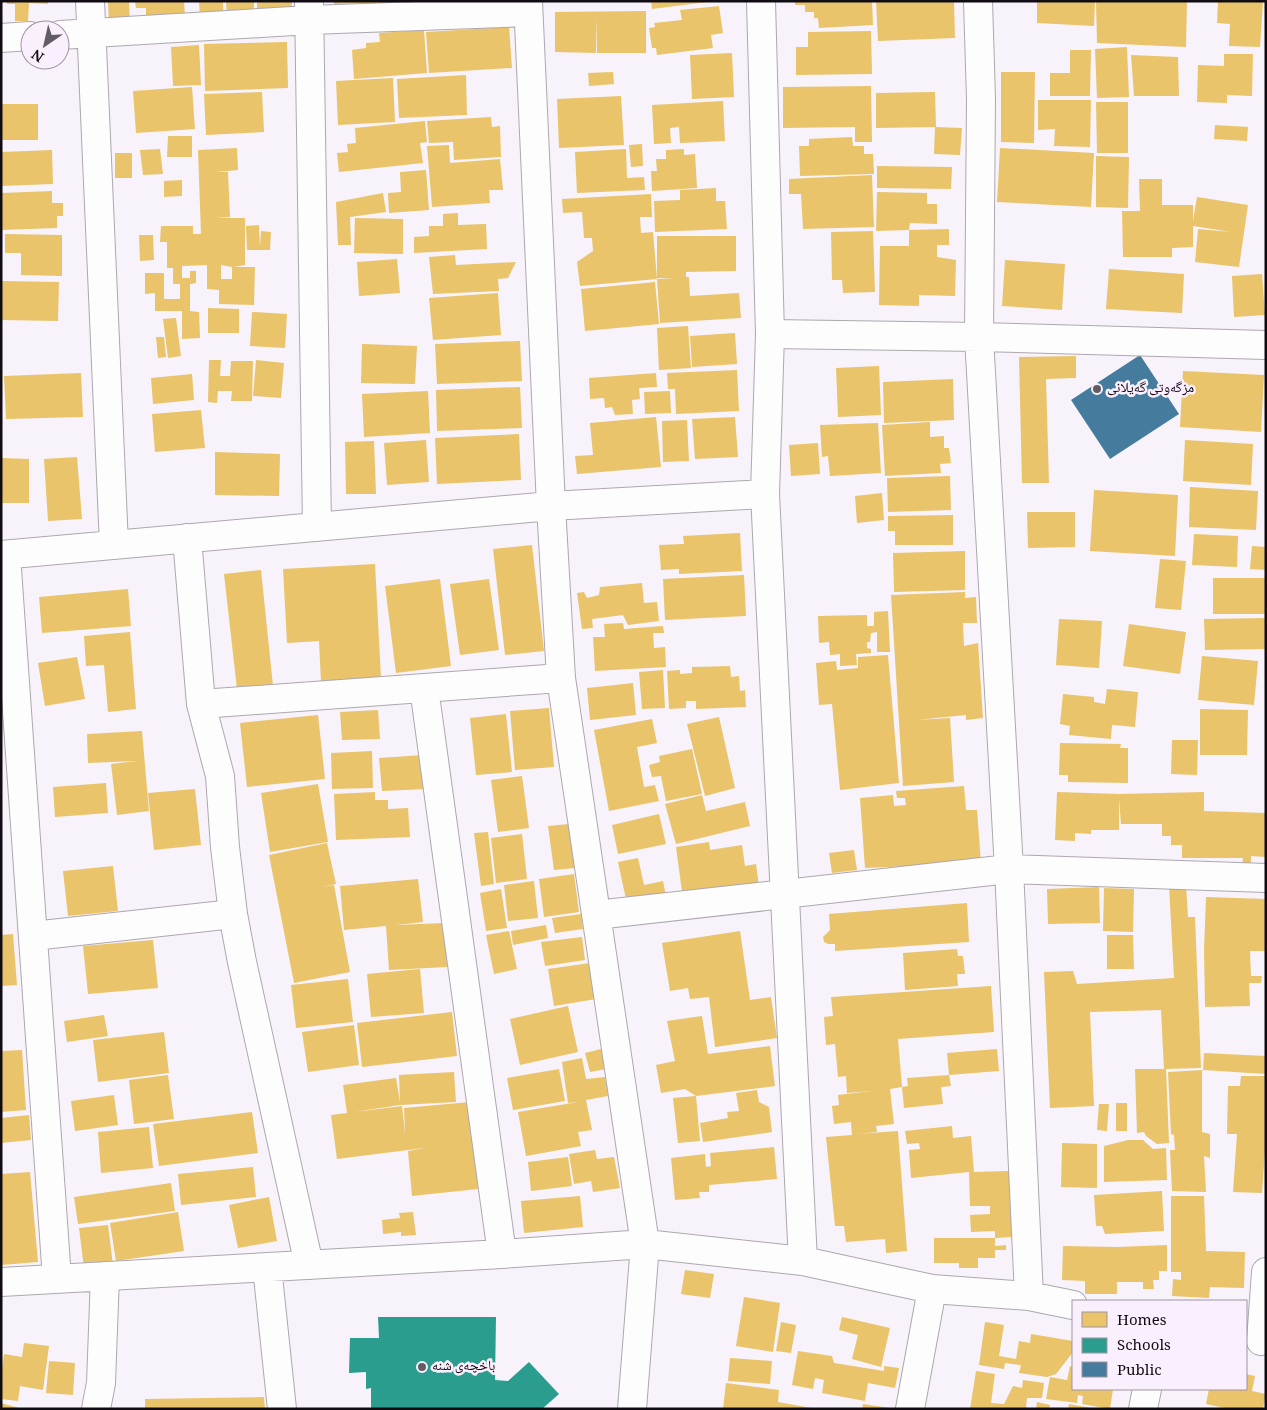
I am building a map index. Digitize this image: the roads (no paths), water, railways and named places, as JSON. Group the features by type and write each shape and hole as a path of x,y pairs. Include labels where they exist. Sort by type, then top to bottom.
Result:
{"street":[{"path":"90,1 114,545"},
{"path":"761,1 770,334 765,494 803,1261"},
{"path":"978,1 981,98 979,337 1029,1296"},
{"path":"70,34 309,10 528,7 551,506 561,678 645,1244 632,1409"},
{"path":"309,10 317,527"},
{"path":"1,38 20,37"},
{"path":"770,334 979,337 1266,346"},
{"path":"57,1279 33,936 3,555 551,506 765,494"},
{"path":"187,538 201,704 220,776 233,914 309,1265"},
{"path":"201,704 561,678"},
{"path":"424,688 502,1254"},
{"path":"596,915 1008,869 1266,878"},
{"path":"33,936 233,914"},
{"path":"1,1282 502,1254 645,1244 803,1261 932,1289 1029,1296 1072,1305"},
{"path":"267,1267 282,1409"},
{"path":"1258,1341 1266,1272"},
{"path":"96,1409 101,1383 105,1276"},
{"path":"910,1409 932,1289"},
{"path":"1143,1409 1147,1390"}],"place":[{"name":"مزگەوتی گەیلانی","path":"1097,389"},
{"name":"باخچەی شنە","path":"422,1367"}]}
